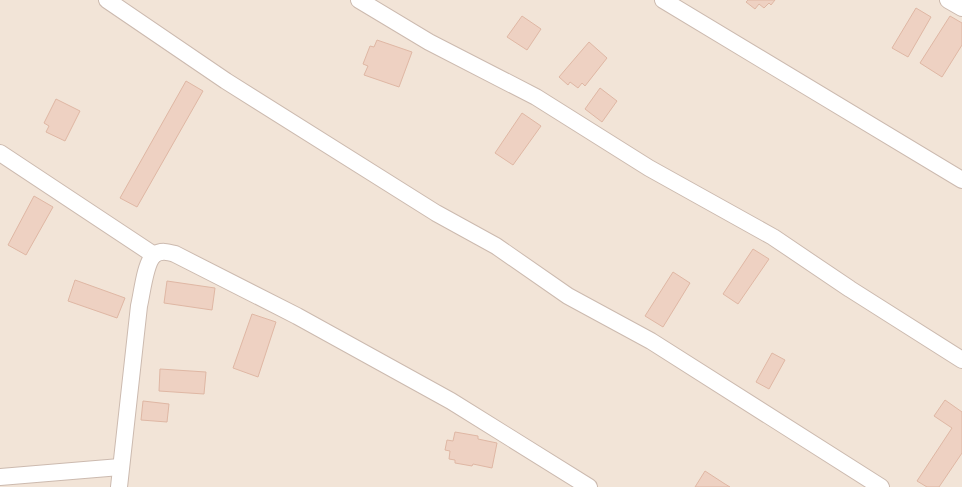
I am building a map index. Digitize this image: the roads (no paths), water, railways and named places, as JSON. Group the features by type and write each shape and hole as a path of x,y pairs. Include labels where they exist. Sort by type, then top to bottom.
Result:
{"street":[{"path":"107,0 226,81 436,213 496,246 568,296 651,341 881,487"},
{"path":"359,0 429,42 536,98 649,168 773,237 850,289 962,360"},
{"path":"662,0 962,180"},
{"path":"948,0 962,8"},
{"path":"0,153 154,255"},
{"path":"119,487 120,468 144,279 154,255 164,251 175,254 297,316 451,401 567,480 589,487"},
{"path":"0,477 120,468"}]}
